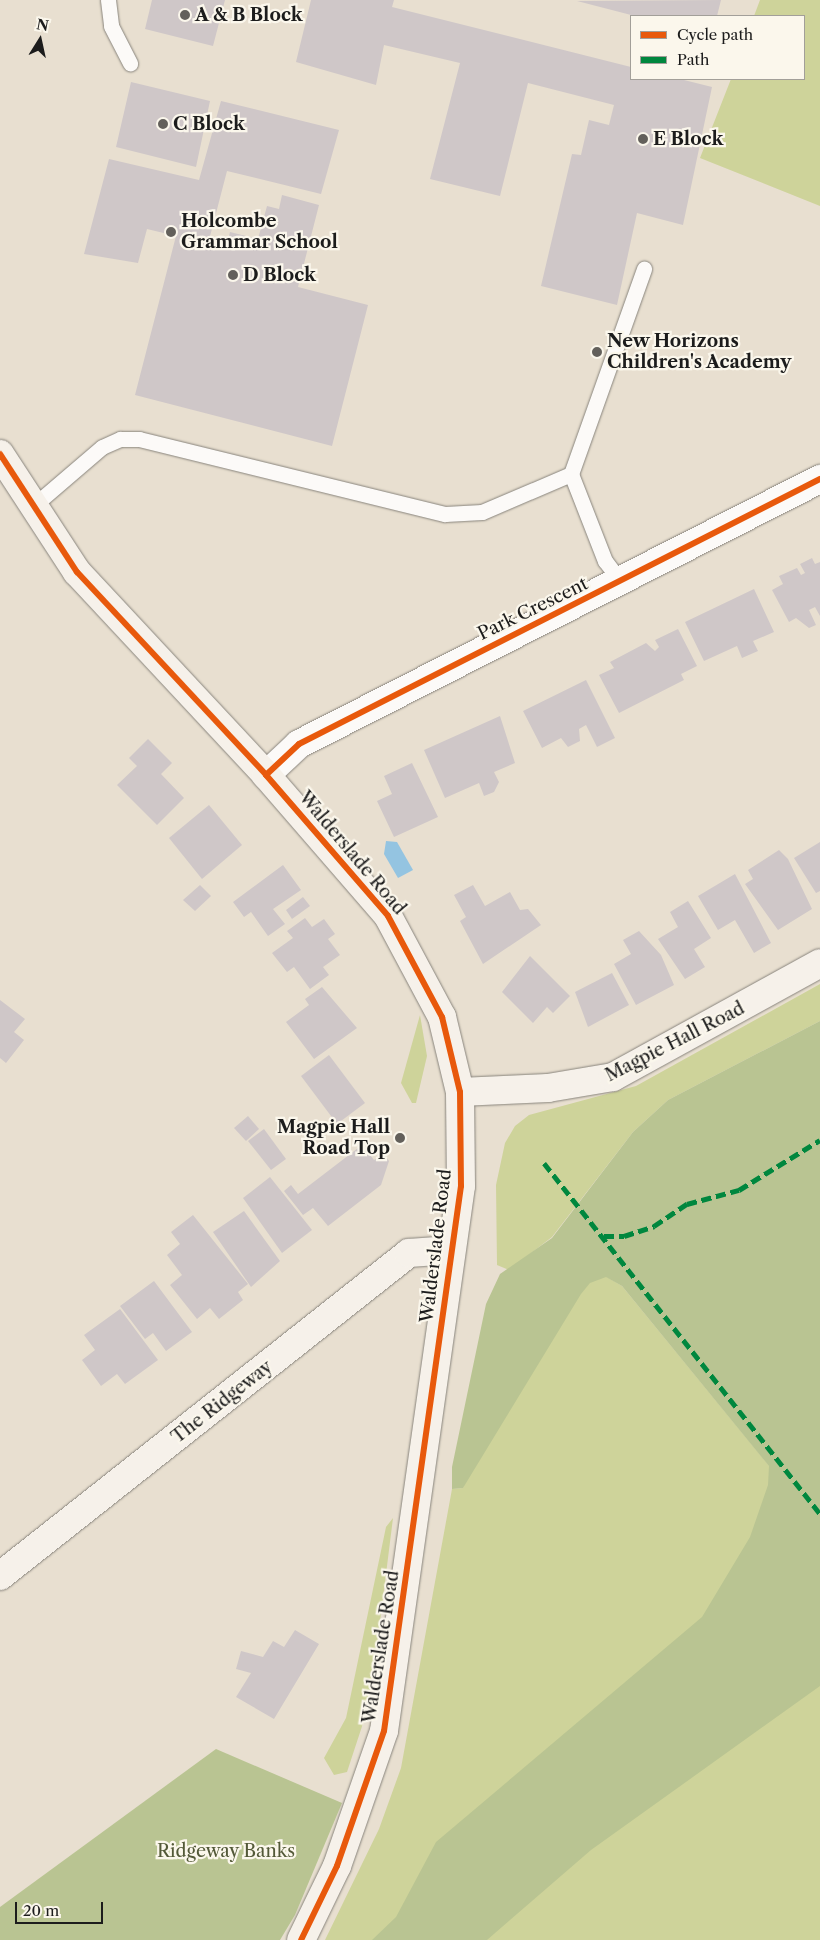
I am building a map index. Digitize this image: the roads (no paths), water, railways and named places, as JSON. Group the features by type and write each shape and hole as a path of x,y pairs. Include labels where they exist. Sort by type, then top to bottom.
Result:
{"street":[{"name":"Walderslade Road","path":"0,454 32,507 100,599 266,775 388,916 442,1016 460,1092 461,1186 384,1731 337,1866 301,1940"},
{"name":"Park Crescent","path":"266,775 299,744 621,582 820,479"},
{"name":"Magpie Hall Road","path":"460,1092 548,1088 613,1077 820,963"},
{"name":"The Ridgeway","path":"0,1576 409,1253 451,1250"}],"lane":[{"path":"108,0 111,26 130,62"},
{"path":"621,582 605,561 571,474 644,269"},
{"path":"32,507 102,447 120,439 147,441 445,514 482,512 571,474"}],"water":[{"path":"386,841 397,842 413,870 398,878 384,854"}],"place":[{"name":"A & B Block","path":"185,15"},
{"name":"C Block","path":"163,124"},
{"name":"E Block","path":"643,139"},
{"name":"Holcombe Grammar School","path":"171,232"},
{"name":"D Block","path":"233,275"},
{"name":"New Horizons Children's Academy","path":"597,352"},
{"name":"Magpie Hall Road Top","path":"400,1138"}],"park label":[{"name":"Ridgeway Banks","path":"226,1851"}]}
